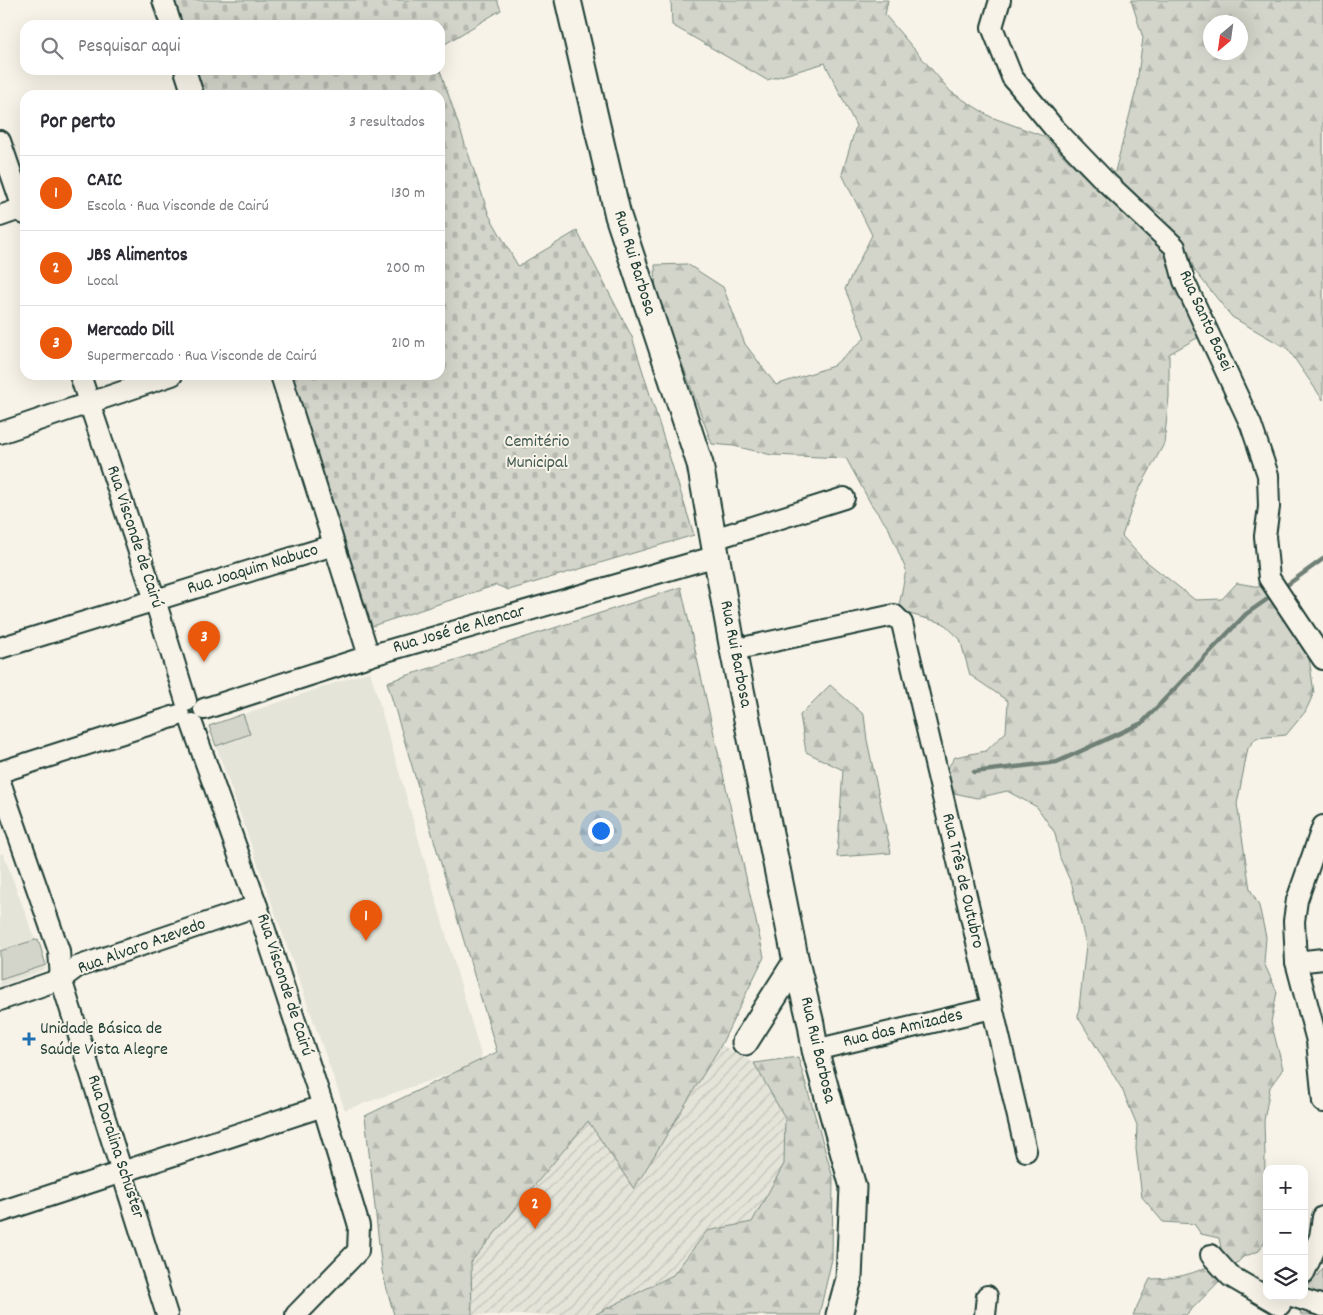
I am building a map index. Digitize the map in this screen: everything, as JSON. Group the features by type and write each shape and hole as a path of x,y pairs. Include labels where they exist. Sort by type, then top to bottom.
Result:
{"main road":[{"name":"Rua Rui Barbosa","path":"568,0 618,216 700,464 733,650 796,962 811,1024 815,1050 853,1187 849,1279 839,1315"},
{"path":"745,1042 796,962"}],"street":[{"path":"163,0 169,20"},
{"name":"Rua Santo Basei","path":"1000,0 992,27 1012,77 1086,160 1174,247 1184,281 1247,416 1268,475 1269,507 1265,536 1269,578 1323,660"},
{"path":"187,75 191,90"},
{"path":"0,141 20,199"},
{"path":"0,216 20,212"},
{"name":"Rua Visconde de Cairú","path":"82,380 190,712 258,906 323,1106 359,1226 358,1251 296,1315"},
{"path":"0,433 157,380"},
{"path":"283,380 369,656"},
{"name":"Rua José de Alencar","path":"0,772 715,547 844,498"},
{"name":"Rua Joaquim Nabuco","path":"0,648 334,545"},
{"name":"Rua Três de Outubro","path":"733,650 894,615 902,622 1026,1150"},
{"name":"Rua Doralina Schuster","path":"0,782 59,951 61,979 167,1315"},
{"path":"1323,826 1318,861 1297,900 1294,921 1296,962 1320,1041 1323,1102"},
{"name":"Rua Alvaro Azevedo","path":"0,1000 61,979 77,968 258,906"},
{"path":"1296,962 1323,959"},
{"name":"Rua das Amizades","path":"815,1050 992,1008"},
{"path":"0,1212 123,1174 323,1106"},
{"path":"1308,1264 1320,1237 1323,1217"},
{"path":"1211,1255 1230,1276 1283,1303 1323,1306"}],"shaded area":[{"path":"370,671 483,1062 345,1110 209,726"},
{"path":"3,853 46,969 0,986 0,854"},
{"path":"721,1045 754,1063 785,1118 784,1164 752,1222 707,1231 673,1275 594,1315 472,1315 471,1262 588,1120 634,1188"}],"green space":[{"path":"172,0 497,0 501,10 445,44 445,20 178,20"},
{"path":"671,0 888,0 885,15 951,92 991,117 1043,136 1097,189 1155,230 1175,251 1204,334 1169,354 1169,397 1164,444 1137,493 1122,536 1142,558 1195,600 1222,599 1237,583 1266,588 1307,644 1314,693 1305,712 1286,735 1256,738 1248,748 1237,804 1250,889 1259,906 1266,937 1264,963 1277,992 1271,1022 1283,1069 1270,1087 1264,1121 1263,1244 1259,1251 1243,1257 1186,1315 1133,1315 1150,1279 1170,1278 1188,1274 1205,1268 1223,1258 1219,1238 1201,1234 1194,1224 1163,1222 1142,1197 1136,1149 1137,1125 1122,1089 1078,1017 1086,945 1072,885 1060,858 1055,833 1037,807 1007,791 977,798 954,793 945,772 955,757 986,751 1006,732 1008,701 970,675 960,639 943,623 898,611 906,570 889,529 871,504 846,458 772,455 734,446 712,444 683,366 656,302 655,265 687,264 723,287 745,344 776,385 833,366 865,338 845,289 872,235 842,174 856,126 825,63 767,80 672,25"},
{"path":"1131,0 1323,0 1323,400 1288,349 1232,317 1195,271 1183,242 1162,215 1113,179 1136,90 1143,38"},
{"name":"Cemitério Municipal","path":"196,75 442,75 489,215 518,266 577,231 632,337 694,535 509,590 496,585 372,626 293,380 445,380 445,90 200,90"},
{"path":"681,587 764,957 721,1045 634,1189 588,1121 471,1262 472,1315 394,1315 382,1271 365,1116 497,1052 387,682"},
{"path":"830,685 864,715 867,740 891,853 837,857 843,770 806,752 800,715"},
{"path":"243,714 250,734 216,746 209,726"},
{"path":"38,939 46,965 0,980 0,951"},
{"path":"798,1057 833,1178 832,1259 819,1315 594,1315 673,1275 707,1231 752,1222 784,1164 785,1118 754,1063"},
{"path":"1323,1268 1323,1315 1301,1315 1297,1301 1308,1300 1308,1287"}],"waterway":[{"path":"1287,585 1323,559"},
{"path":"974,772 1057,762 1142,723 1246,614 1269,598"}],"place":[{"name":"Mercado Dill","path":"204,662"},
{"name":"CAIC","path":"366,941"},
{"name":"Unidade Básica de Saúde Vista Alegre","path":"29,1039"},
{"name":"JBS Alimentos","path":"535,1229"}]}
